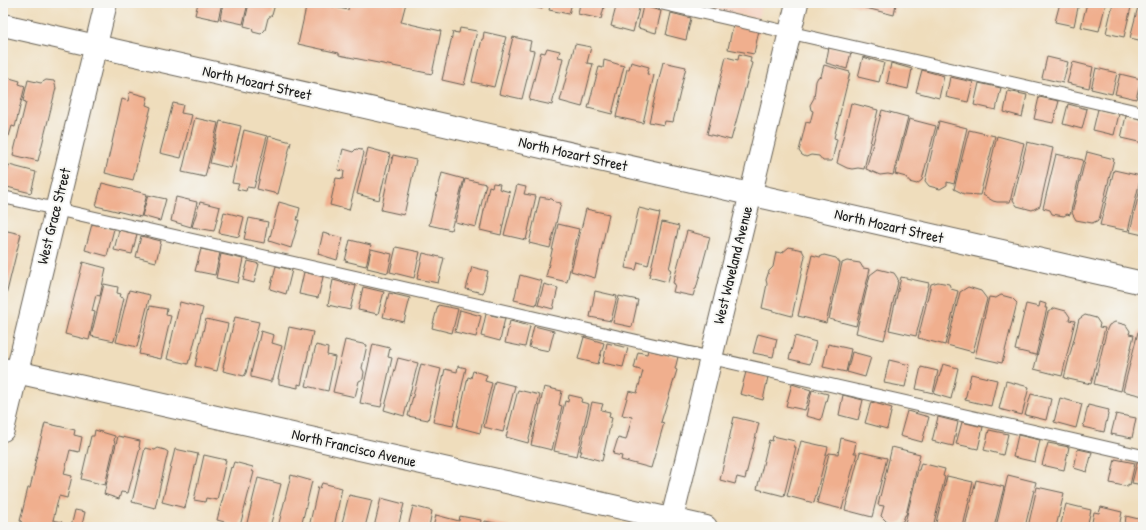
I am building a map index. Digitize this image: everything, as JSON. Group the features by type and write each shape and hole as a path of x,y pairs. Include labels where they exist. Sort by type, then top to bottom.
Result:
{"street":[{"name":"West Grace Street","path":"3,430 10,370 56,209 106,3"},
{"name":"West Waveland Avenue","path":"671,523 796,3"},
{"name":"North Mozart Street","path":"3,25 1143,283"},
{"name":"North Francisco Avenue","path":"10,370 671,523 706,527"}],"lane":[{"path":"660,3 1143,113"},
{"path":"3,197 1143,456"}],"shaded area":[{"path":"684,3 762,3 758,19"}],"building":[{"path":"198,3 222,3 218,20 195,15"},
{"path":"223,3 248,3 243,24 220,19"},
{"path":"249,3 272,3 274,8 272,15 268,18 265,30 261,34 253,32 252,28 244,26"},
{"path":"307,3 316,3 348,10 349,3 406,3 401,22 441,31 432,74 339,55 339,53 298,44"},
{"path":"518,3 543,3 542,9"},
{"path":"551,3 572,3 569,14 549,10"},
{"path":"580,3 605,3 601,19 578,14"},
{"path":"617,3 632,3 640,5 633,32 611,26"},
{"path":"846,3 896,3 894,15"},
{"path":"1060,3 1079,3 1074,26 1055,22"},
{"path":"1087,3 1106,3 1099,31 1081,27"},
{"path":"1113,3 1132,3 1124,37 1106,33"},
{"path":"1139,3 1143,3 1143,41 1130,38"},
{"path":"643,6 661,11 656,33 638,28"},
{"path":"671,13 691,18 686,40 666,35"},
{"path":"733,25 759,30 754,54 728,49"},
{"path":"460,28 477,31 464,85 442,80 453,32 459,33"},
{"path":"484,32 506,37 494,87 472,82"},
{"path":"513,37 531,41 529,50 534,51 522,99 499,94"},
{"path":"575,44 591,47 587,63 593,64 582,107 560,101"},
{"path":"829,47 851,52 847,69 826,63"},
{"path":"547,48 560,51 558,57 563,58 552,105 529,100 541,52 545,53"},
{"path":"739,54 751,57 750,62 752,63 731,140 707,134 726,57 738,60"},
{"path":"863,57 884,63 879,82 858,77"},
{"path":"1047,57 1068,62 1063,83 1042,78"},
{"path":"604,60 624,66 612,114 588,108 599,67 603,68"},
{"path":"631,62 649,67 647,74 654,75 643,123 616,117 627,69 629,69"},
{"path":"663,62 686,67 673,122 665,121 664,125 649,122"},
{"path":"1073,62 1093,67 1089,88 1067,83"},
{"path":"891,63 912,69 908,89 887,84"},
{"path":"824,65 850,72 834,138 837,139 832,161 823,161 819,156 811,155 806,157 799,151 806,122 810,123 813,111 811,110 810,105 814,98 816,81 818,77 821,76"},
{"path":"1096,68 1117,73 1112,94 1091,89"},
{"path":"922,70 944,76 939,98 916,92"},
{"path":"1120,74 1141,79 1136,99 1115,94"},
{"path":"6,77 20,81 19,84 25,86 15,127 12,126 9,136 3,135 3,81 5,81"},
{"path":"950,77 973,82 968,102 946,97"},
{"path":"28,80 41,83 46,80 54,81 56,88 38,161 13,155 26,102 23,101"},
{"path":"979,83 1001,88 996,110 974,105"},
{"path":"1008,91 1027,95 1022,117 1004,112"},
{"path":"130,92 148,97 146,105 151,107 133,180 105,173 122,99 128,101"},
{"path":"1039,97 1059,101 1053,123 1034,119"},
{"path":"173,103 183,105 181,113 192,115 181,158 160,153"},
{"path":"851,103 878,110 864,169 847,168 837,163"},
{"path":"1068,104 1087,109 1082,129 1063,124"},
{"path":"1098,109 1119,114 1114,135 1093,130"},
{"path":"882,110 908,117 893,175 880,175 866,169"},
{"path":"1126,116 1143,119 1143,143 1121,138"},
{"path":"195,118 218,123 205,177 182,172"},
{"path":"909,119 936,126 922,180 917,184 909,182 906,177 895,174"},
{"path":"220,121 241,126 231,168 210,163"},
{"path":"939,121 967,128 954,184 947,182 947,185 940,189 929,186 925,181"},
{"path":"244,130 267,136 254,188 247,187 246,191 237,189 239,184 232,183"},
{"path":"969,130 995,136 980,195 964,194 954,189"},
{"path":"269,136 291,142 278,194 257,189"},
{"path":"997,136 1024,143 1010,202 993,201 983,195"},
{"path":"1027,142 1053,148 1040,206 1032,210 1017,206 1013,200"},
{"path":"368,148 390,154 379,200 357,194"},
{"path":"343,149 353,152 356,149 362,150 364,153 349,210 330,205 336,178 343,179 344,171 338,170"},
{"path":"1087,152 1114,159 1099,220 1092,223 1076,220 1072,213"},
{"path":"1056,154 1083,160 1070,215 1067,214 1064,216 1052,214 1050,210 1043,208"},
{"path":"393,155 416,160 404,215 381,210"},
{"path":"9,165 36,172 31,193 3,186"},
{"path":"1114,170 1141,176 1128,231 1100,225"},
{"path":"442,173 464,179 451,230 429,225"},
{"path":"465,179 486,184 476,227 455,222"},
{"path":"1143,180 1143,235 1130,232"},
{"path":"102,183 147,194 141,217 96,206"},
{"path":"493,183 500,184 499,189 510,192 501,235 480,230 489,186 492,187"},
{"path":"517,185 526,187 524,194 536,196 526,240 504,235"},
{"path":"148,195 166,199 160,221 142,216"},
{"path":"176,197 197,202 191,227 171,221"},
{"path":"540,197 552,199 555,202 561,203 550,248 529,243"},
{"path":"200,202 220,207 214,231 192,227"},
{"path":"279,202 300,208 297,220 299,220 291,248 269,241"},
{"path":"639,208 660,213 648,265 638,262 636,270 625,268"},
{"path":"586,209 609,214 595,278 571,271"},
{"path":"224,212 244,217 239,237 219,233"},
{"path":"249,218 268,222 264,243 244,239"},
{"path":"662,222 679,226 669,269 671,269 668,282 649,277"},
{"path":"92,224 114,229 107,256 85,250"},
{"path":"558,224 579,229 567,282 546,277"},
{"path":"3,230 21,234 4,304 3,304"},
{"path":"119,230 137,234 132,254 114,250"},
{"path":"687,231 710,237 693,296 673,292 675,284 673,283"},
{"path":"323,233 343,238 337,260 318,254"},
{"path":"141,236 161,241 156,262 136,257"},
{"path":"350,240 371,245 366,266 345,261"},
{"path":"396,247 420,252 414,278 390,272"},
{"path":"789,247 802,250 805,256 792,316 762,308 767,284 766,280 769,271 773,267 776,252 782,253"},
{"path":"201,249 220,253 215,275 195,271"},
{"path":"371,249 392,254 388,273 367,268"},
{"path":"423,253 444,258 438,283 417,279"},
{"path":"221,254 243,259 238,283 216,278"},
{"path":"812,255 820,257 824,255 836,258 840,263 826,323 798,316"},
{"path":"248,261 259,264 254,283 243,280"},
{"path":"847,261 860,263 863,268 870,269 856,326 829,319 842,263"},
{"path":"83,262 106,268 100,296 96,295 92,311 95,312 89,340 65,334"},
{"path":"276,266 292,270 286,294 270,289"},
{"path":"472,267 488,271 483,293 466,289"},
{"path":"878,269 894,273 898,279 884,340 856,333 870,275"},
{"path":"304,272 323,277 318,298 299,294"},
{"path":"520,275 542,281 536,305 514,300"},
{"path":"901,277 929,283 916,336 889,330"},
{"path":"333,280 356,286 350,310 328,305"},
{"path":"938,282 949,284 951,289 958,291 945,345 918,338 931,284"},
{"path":"104,284 118,287 117,293 121,294 120,297 124,298 114,341 91,336"},
{"path":"544,284 558,288 553,309 538,305"},
{"path":"363,287 384,292 378,314 358,310"},
{"path":"968,287 981,291 987,299 973,352 947,345 960,292"},
{"path":"129,290 150,295 137,347 116,342"},
{"path":"595,291 617,296 611,321 590,317"},
{"path":"389,293 410,298 404,322 383,317"},
{"path":"1001,295 1012,298 1017,303 1002,363 975,357 989,297 996,298"},
{"path":"619,296 638,300 632,327 613,323"},
{"path":"180,302 203,308 188,364 167,359"},
{"path":"1040,302 1046,304 1045,308 1047,308 1036,355 1015,350 1026,304 1039,307"},
{"path":"438,305 458,309 452,333 432,328"},
{"path":"150,306 167,309 166,315 171,316 161,359 139,354"},
{"path":"1055,308 1066,311 1070,317 1069,320 1075,321 1062,376 1034,369 1048,312"},
{"path":"460,310 481,316 476,337 455,332"},
{"path":"486,314 505,318 500,341 481,336"},
{"path":"1085,315 1096,318 1100,324 1099,327 1105,328 1091,384 1064,378 1079,319"},
{"path":"235,317 259,322 244,376 223,371"},
{"path":"206,319 228,324 217,371 195,366"},
{"path":"510,321 530,326 525,347 505,343"},
{"path":"1115,322 1126,325 1130,331 1129,334 1134,335 1121,391 1094,384 1107,329 1109,325"},
{"path":"534,326 554,331 549,351 529,347"},
{"path":"289,327 313,332 301,385 298,384 298,388 279,384 278,379"},
{"path":"1143,329 1143,396 1123,391 1138,332"},
{"path":"261,331 274,335 272,343 282,346 271,382 251,377"},
{"path":"758,334 777,339 773,357 753,353"},
{"path":"795,336 816,342 810,364 789,359"},
{"path":"584,337 604,343 598,364 578,359"},
{"path":"345,340 367,345 362,368 364,372 363,379 359,381 355,397 333,392"},
{"path":"607,343 628,348 623,367 603,363"},
{"path":"373,344 390,348 388,357 392,358 381,407 360,403"},
{"path":"828,344 851,349 846,372 823,367"},
{"path":"316,345 328,348 327,355 335,357 328,391 306,386"},
{"path":"648,350 678,357 675,369 677,370 661,422 664,423 651,468 621,460 622,456 613,454 618,438 626,440 632,417 622,415 629,391 637,393 643,371 634,368 638,352 647,354"},
{"path":"852,352 871,357 865,377 847,372"},
{"path":"398,358 418,363 404,416 384,410"},
{"path":"889,360 910,365 905,387 884,383"},
{"path":"421,364 441,369 428,420 408,416"},
{"path":"943,364 958,368 951,399 934,394"},
{"path":"458,366 466,368 453,426 433,422 445,369 457,372"},
{"path":"921,367 938,371 933,393 916,389"},
{"path":"473,371 487,375 485,381 492,383 480,433 457,427 468,377 471,378"},
{"path":"746,372 768,377 763,400 740,394"},
{"path":"971,374 997,380 991,406 965,400"},
{"path":"495,381 515,386 503,432 484,427"},
{"path":"1006,381 1029,387 1022,415 999,409"},
{"path":"792,384 811,390 805,410 786,406"},
{"path":"544,387 562,391 559,405 562,406 552,450 531,445"},
{"path":"518,390 540,395 528,443 506,437"},
{"path":"812,390 828,394 821,420 806,416"},
{"path":"1031,394 1051,399 1046,420 1025,415"},
{"path":"569,395 582,398 581,402 589,404 577,456 554,451 565,401 568,402"},
{"path":"843,395 863,400 858,420 839,415"},
{"path":"1060,398 1082,404 1076,428 1054,422"},
{"path":"592,402 603,404 601,410 610,412 609,417 612,418 602,461 580,455"},
{"path":"871,402 892,408 887,429 865,423"},
{"path":"1088,405 1109,410 1104,432 1083,427"},
{"path":"907,411 929,417 922,442 900,436"},
{"path":"1116,414 1136,418 1132,438 1111,434"},
{"path":"734,417 759,423 745,479 737,477 735,484 720,480"},
{"path":"938,417 958,422 953,446 932,441"},
{"path":"962,422 983,427 978,449 956,444"},
{"path":"45,423 75,430 74,435 82,437 79,452 70,450 64,474 72,476 67,498 59,496 53,520 62,522 61,527 20,527 22,522 20,521 28,488 30,488"},
{"path":"95,430 115,436 105,485 81,479 91,436 94,436"},
{"path":"989,430 1008,434 1003,455 984,450"},
{"path":"1018,435 1040,440 1035,462 1013,457"},
{"path":"118,436 140,441 140,448 128,493 121,492 119,499 104,494"},
{"path":"773,436 795,441 794,447 796,447 784,496 757,489 769,440 772,441"},
{"path":"841,438 856,442 854,453 857,453 842,509 817,503 829,453 838,454"},
{"path":"801,441 828,447 814,503 787,496"},
{"path":"1048,443 1069,447 1064,470 1042,465"},
{"path":"892,447 920,454 906,515 903,521 897,524 887,522 881,516 884,506 878,505"},
{"path":"145,448 155,450 158,448 168,452 155,508 132,502"},
{"path":"175,449 198,454 185,508 162,502"},
{"path":"1078,449 1092,452 1087,472 1074,468"},
{"path":"860,452 887,458 872,517 845,510"},
{"path":"204,455 226,460 217,500 206,498 205,502 194,500"},
{"path":"1115,459 1135,463 1130,485 1128,484 1128,487 1110,483"},
{"path":"234,462 253,467 252,471 254,472 240,526 217,520 231,467 232,468"},
{"path":"921,463 945,469 943,476 945,477 933,527 920,527 905,523"},
{"path":"1137,463 1143,465 1143,485 1132,483"},
{"path":"291,475 312,481 301,527 278,527"},
{"path":"1008,475 1036,482 1025,527 996,527"},
{"path":"947,476 973,482 963,527 935,527"},
{"path":"258,478 281,484 270,527 246,527"},
{"path":"976,480 1004,487 994,527 965,527"},
{"path":"322,483 342,488 334,527 309,527 318,487 320,488"},
{"path":"1037,487 1064,493 1056,527 1028,527"},
{"path":"349,495 372,500 365,527 341,527"},
{"path":"381,498 404,504 398,527 374,527"},
{"path":"1066,504 1091,510 1087,527 1060,527"},
{"path":"413,506 432,511 429,527 408,527"},
{"path":"1101,507 1122,512 1119,527 1091,527 1094,512 1099,513"},
{"path":"75,510 85,512 82,525 89,527 71,527"},
{"path":"436,515 459,521 460,516 481,520 480,527 433,527"},
{"path":"1126,516 1143,520 1143,527 1123,527 1123,524 1125,525"},
{"path":"485,521 509,526 509,527 484,527"}]}
